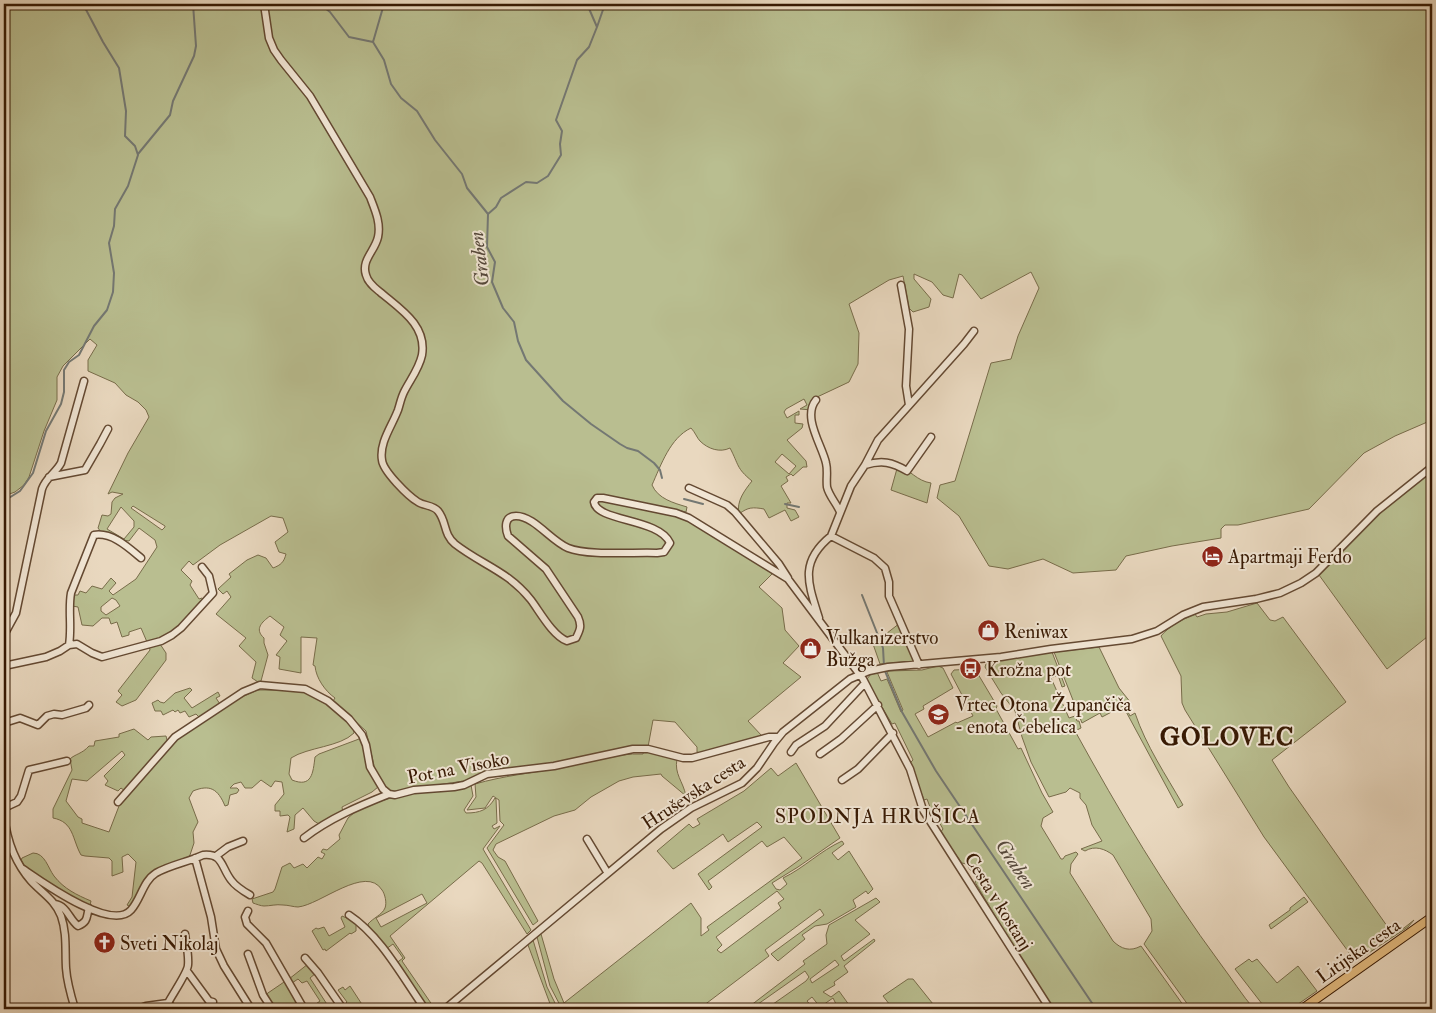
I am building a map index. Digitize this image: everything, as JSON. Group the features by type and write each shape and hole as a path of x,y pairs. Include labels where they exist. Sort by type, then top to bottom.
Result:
{"main road":[{"name":"Litijska cesta","path":"1302,1009 1432,917"}],"street":[{"path":"264,4 269,38 274,50 310,96 370,197 377,213 378,237 375,248 366,260 366,277 372,286 412,320 418,329 422,341 422,355 383,444 381,458 385,468 407,493 417,502 438,511 448,536 455,544 516,583 540,611 556,634 561,639 567,641 576,638 580,632 581,625 578,617 546,569 508,536 505,529 509,518 514,516 529,520 557,542 569,548 595,552 657,553 664,552 670,544 664,535 635,521 598,511 594,505 596,500 603,498 676,513 688,518 788,579"},
{"path":"901,285 909,329 906,386 909,405"},
{"path":"820,624 810,590 809,567 812,556 822,543 831,536 850,486 878,440 974,331"},
{"path":"4,635 16,613 42,489 48,477 58,469 61,463 84,381"},
{"path":"816,400 812,405 815,436 827,465 827,488 840,512"},
{"path":"48,477 85,470 108,429"},
{"path":"865,464 885,462 896,464 907,471 932,437"},
{"name":"Hruševska cesta","path":"444,1009 607,872 685,812 742,782 757,768 778,737 848,680 860,674 885,668 1001,657 1132,639 1157,631 1183,615 1203,607 1256,599 1287,590 1316,573 1377,511 1432,467"},
{"path":"689,488 712,497 731,508 779,564 820,624 845,652 860,674"},
{"path":"69,645 71,631 69,602 71,593 94,535 110,536 125,544 141,558"},
{"path":"831,536 874,558 885,568 889,582 888,596 919,665"},
{"path":"4,666 46,658 69,645 78,644 102,657 161,641 172,635 213,593 209,576 202,568"},
{"name":"Cesta v kostanj","path":"860,674 893,733 910,769 923,810 1050,1009"},
{"path":"792,752 796,746 825,726 865,683"},
{"name":"Pot na Visoko","path":"118,802 175,736 244,692 260,685 305,690 328,700 349,719 362,735 370,767 383,790 395,795 414,790 454,787 487,774 554,766 633,749 648,749 683,758 692,758 769,736 778,737"},
{"path":"4,723 20,718 38,725 47,716 54,714 62,715 86,708 89,705"},
{"path":"820,754 841,739 878,706"},
{"path":"842,780 858,769 893,733"},
{"path":"4,808 17,802 21,796 29,770 67,761"},
{"path":"304,838 320,825 389,794"},
{"path":"4,816 10,848 31,881 55,904 64,926 68,987 75,1009"},
{"path":"587,839 607,872"},
{"path":"216,856 228,847 243,841"},
{"path":"23,869 61,894 107,916 124,916 130,911 143,889 156,873 203,855 210,854 216,856 226,874 241,890 250,895"},
{"path":"195,858 211,917 216,949 250,1009"},
{"path":"55,904 65,908 72,921 78,926 88,918 88,908"},
{"path":"248,911 245,918 247,924 266,943 304,1009"},
{"path":"349,915 364,925 380,944 425,1009"},
{"path":"168,1003 187,971 188,961 184,934"},
{"path":"248,954 263,995 272,1009"},
{"path":"305,958 343,1009"},
{"path":"187,971 209,1000 213,1002"},
{"path":"138,1009 168,1003"},
{"path":"168,1003 174,1009"}],"green space":[{"path":"4,4 1432,4 1429,6 1432,13 1432,420 1395,436 1364,453 1309,509 1238,525 1225,525 1221,529 1221,538 1126,556 1116,570 1073,573 1043,559 1008,569 989,566 959,516 937,498 940,485 955,481 991,363 1011,359 1018,336 1039,288 1031,272 981,299 962,275 959,274 953,298 943,295 932,282 914,274 914,279 931,299 929,307 913,312 909,308 903,276 889,280 849,304 859,333 858,364 849,382 815,398 812,410 800,409 807,405 804,399 784,412 787,418 799,411 799,415 795,415 795,423 803,424 802,428 787,440 806,461 807,467 803,467 793,476 791,474 786,477 788,481 781,486 791,503 787,503 787,508 795,510 799,517 791,521 785,510 769,518 764,509 757,508 745,510 739,514 740,500 752,481 740,469 730,448 718,450 703,444 691,428 677,438 672,445 652,485 662,497 687,507 686,512 667,508 682,515 773,573 759,587 782,608 785,630 799,646 783,663 801,677 748,721 762,736 702,754 697,752 697,747 675,722 653,720 648,747 630,746 599,755 475,777 464,781 389,792 376,774 366,731 333,701 335,698 319,680 313,665 317,638 301,637 301,673 279,669 280,657 276,655 287,641 280,635 284,627 270,616 262,623 259,629 264,638 268,655 261,681 258,682 252,678 256,662 239,646 246,638 216,614 231,597 227,591 223,594 218,589 231,577 229,574 247,560 258,555 266,558 273,568 284,559 286,554 279,552 275,542 288,532 283,518 271,516 220,545 193,565 189,561 181,570 192,581 190,585 199,599 202,598 204,600 169,636 147,642 141,628 129,632 129,635 122,637 117,622 111,624 109,618 102,618 93,626 82,625 78,607 72,606 73,595 78,595 80,591 86,593 92,586 102,589 111,578 116,583 109,591 113,595 136,579 157,547 155,540 139,528 129,541 101,532 98,528 102,515 108,516 111,514 112,502 123,494 112,492 108,494 128,453 149,417 146,410 138,402 126,395 115,383 88,371 88,360 97,345 90,339 63,366 57,377 57,400 44,431 29,477 24,485 15,492 4,496","holes":["782,454 796,466 789,474 775,462","133,506 165,527 162,530 131,508","121,507 134,521 134,527 124,539 107,529","112,598 120,606 106,615 101,611 101,607"]},
{"path":"898,465 922,480 931,483 927,503 891,490"},
{"path":"1432,471 1432,633 1387,669 1319,575 1395,499"},
{"path":"1257,603 1270,620 1275,621 1283,617 1346,702 1272,760 1392,933 1404,928 1414,920 1408,927 1358,960 1353,958 1264,837 1185,710 1182,703 1181,676 1161,636 1172,626 1195,614 1197,617 1227,612"},
{"path":"900,623 914,661 880,664 873,644"},
{"path":"160,644 166,653 166,660 136,700 122,706 116,702 122,695 118,691 150,650 149,646"},
{"path":"1099,647 1119,688 1131,703 1125,706 1130,716 1135,713 1151,749 1183,805 1178,808 1123,706 1102,717 1100,713 1082,723 1054,652"},
{"path":"1052,652 1065,686 1062,687 1058,675 1051,678 1069,718 1075,716 1077,721 1079,721 1081,728 1075,731 1162,879 1254,1009 1191,1009 1144,944 1152,931 1151,919 1113,855 1100,849 1092,848 1085,851 1081,849 1102,841 1092,825 1086,805 1080,798 1080,793 1070,788 1066,792 1049,797 1031,762 1015,711 985,667 990,662"},
{"path":"938,666 943,668 953,688 923,706 924,709 915,714 928,737 956,722 973,716 951,674 954,670 975,669 997,706 996,709 1018,749 1021,748 1053,812 1043,818 1041,826 1061,859 1076,852 1078,854 1071,864 1070,873 1113,941 1126,949 1141,946 1186,1009 1054,1009 1001,926 975,882 977,879 966,864 962,863 940,833 943,829 935,815 930,818 927,810 930,807 927,799 924,800 910,763 913,760 895,723 892,724 867,679 871,674 877,672 881,681 887,679 901,712 903,710 887,672 922,670"},
{"path":"190,688 192,690 184,698 192,708 218,692 220,696 216,698 220,704 200,718 196,714 189,717 185,711 180,713 178,710 175,712 173,710 163,715 161,711 155,711 152,703 158,700 164,703 175,693"},
{"path":"258,690 301,690 328,703 353,727 354,733 348,738 306,751 291,758 289,774 292,780 304,782 308,780 312,773 315,757 359,739 362,741 378,787 342,807 343,813 319,824 303,808 295,815 294,829 287,832 290,817 288,815 280,816 280,811 275,811 275,805 284,794 282,782 275,781 271,787 261,780 252,788 245,788 241,782 234,784 230,788 237,788 239,790 237,793 230,795 228,805 225,806 216,792 209,788 193,791 189,798 198,822 193,832 194,843 190,855 186,859 158,870 131,907 127,905 132,897 136,862 128,854 122,857 123,872 112,876 112,861 109,858 81,855 69,827 60,820 53,818 53,809 72,770 70,759 89,746 94,746 95,741 119,737 119,734 134,729 148,740 151,737 166,736 168,744 125,791 121,788 118,791 105,785 108,781 104,776 125,755 122,751 87,781 72,779 66,801 78,817 82,819 82,823 109,832 119,806 175,742 214,712"},
{"path":"644,750 677,759 677,769 686,796 661,774 633,777 619,781 591,797 575,810 554,816 496,844 493,850 498,857 505,861 538,921 533,925 487,848 504,825 500,821 499,800 493,796 485,808 467,810 476,797 475,784 611,756 643,754"},
{"path":"796,763 840,838 772,883 776,889 780,890 787,884 783,878 842,841 844,844 832,853 838,860 849,851 873,889 868,894 866,891 853,900 856,907 827,924 815,926 802,935 805,939 778,961 771,954 824,915 820,909 765,950 769,956 699,1009 562,1009 550,986 537,937 541,934 554,979 564,1003 691,903 701,918 701,936 709,930 707,927 802,858 784,837 767,847 762,841 708,881 712,887 709,890 698,874 762,827 757,822 728,842 723,834 673,869 657,851 689,824 693,828 700,824 697,819 744,791 771,768 778,776","holes":["777,891 784,899 778,903 781,908 721,953 717,950 722,945 716,937"]},
{"path":"471,785 473,796 464,810 466,813 483,810 496,799 497,823 492,826 494,829 500,826 483,849 531,930 527,934 479,861 390,936 405,958 402,961 435,1009 427,1009 395,964 403,958 393,944 386,949 369,927 368,924 382,913 386,906 383,892 375,883 365,881 354,883 307,905 298,907 263,906 253,903 252,899 273,892 282,867 290,863 294,868 303,864 307,868 318,857 322,859 325,854 321,852 323,849 327,850 340,839 339,835 348,818 355,812 374,803 414,791","holes":["422,894 427,903 381,927 376,918"]},
{"path":"33,853 43,858 62,885 91,901 90,905 52,887 33,874 21,860"},
{"path":"1304,897 1308,902 1271,929 1269,925"},
{"path":"876,898 880,902 855,920 870,934 841,956 844,961 874,939 875,941 844,966 848,972 834,982 835,985 823,992 831,997 839,991 852,1009 829,1009 836,1004 833,998 820,1007 812,997 807,1001 814,1009 766,1009 806,981 809,977 805,971 751,1009 746,1009 805,964 803,961 827,944 826,935 829,925","holes":["835,960 839,965 812,983 810,979"]},
{"path":"342,916 356,922 356,931 350,933 326,951 325,949 323,950 312,931 316,928 324,927 329,936 345,927"},
{"path":"533,940 547,987 558,1009 552,1009 528,945"},
{"path":"1249,959 1252,962 1257,959 1277,983 1298,966 1317,991 1291,1009 1266,1009 1235,969"},
{"path":"308,964 316,973 310,978 330,1009 309,1009 320,1001 307,981 302,983 298,979 292,983 289,979"},
{"path":"908,979 913,979 937,1009 893,1009 883,996"},
{"path":"287,980 304,1009 274,1009 265,995"},
{"path":"350,986 365,1009 344,1009 346,1008 344,1005 347,1002 338,990 343,987 345,990"}],"waterway":[{"path":"4,501 20,491 33,473 46,431 61,404 64,392 64,370 69,362 79,355 94,326 107,310 113,292 114,273 109,243 114,226 115,209 128,186 138,155 135,146 125,136 126,111 119,68 83,4"},
{"path":"138,154 170,115 173,101 194,56 196,46 193,4"},
{"path":"320,4 330,12 349,37 373,42"},
{"name":"Graben","path":"384,4 373,42 384,60 391,84 401,98 417,111 435,140 462,174 467,188 488,214 487,247 495,262 492,282 503,308 514,322 518,341 526,360 563,401 620,444 638,451 654,463 660,470 662,478"},
{"path":"488,214 496,207 501,198 526,182 537,183 548,176 561,155 562,131 556,120 577,60 589,47 597,27 587,4"},
{"path":"597,27 605,4"},
{"name":"Graben","path":"684,499 703,504"},
{"name":"Graben","path":"785,504 799,507"},
{"name":"Graben","path":"862,595 883,648 884,666"},
{"name":"Graben","path":"885,671 902,712 936,771 1096,1009"}],"place":[{"name":"Apartmaji Ferdo","path":"1212,556"},
{"name":"Reniwax","path":"988,631"},
{"name":"Vulkanizerstvo Bužga","path":"810,648"},
{"name":"Krožna pot","path":"970,669"},
{"name":"Vrtec Otona Župančiča - enota Čebelica","path":"939,715"},
{"name":"Sveti Nikolaj","path":"104,943"}],"district":[{"name":"GOLOVEC","path":"1227,737"},
{"name":"SPODNJA HRUŠICA","path":"878,816"}]}
